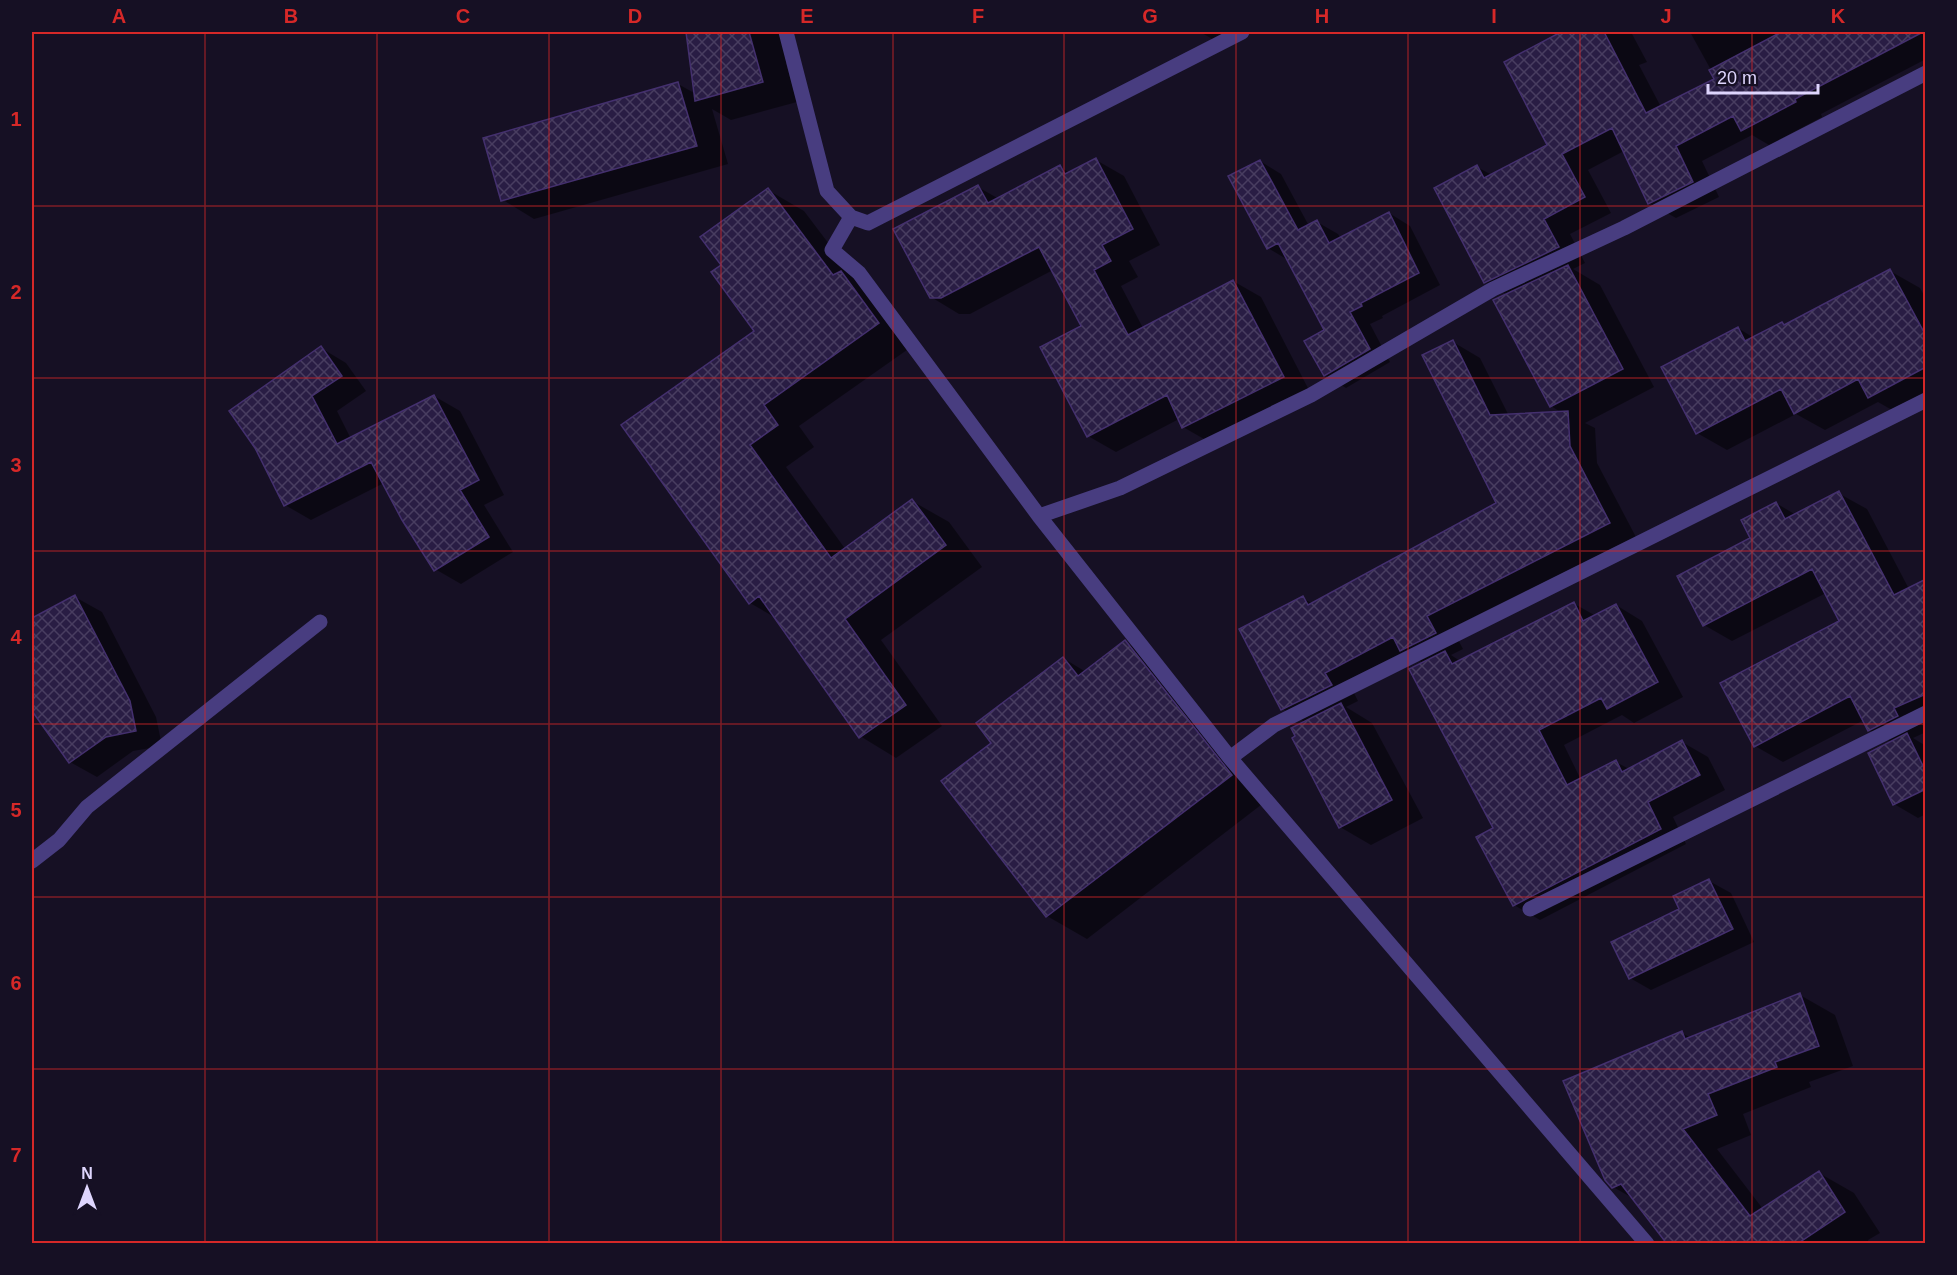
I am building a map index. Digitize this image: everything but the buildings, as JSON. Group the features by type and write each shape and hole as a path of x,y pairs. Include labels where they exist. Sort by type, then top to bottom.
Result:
{"street":[{"path":"786,32 827,191 851,217 868,223 1242,32"},
{"path":"1039,516 1120,488 1311,394 1493,289 1624,228 1926,73"},
{"path":"851,217 832,250 859,273 1039,516 1230,758 1647,1244"},
{"path":"1230,758 1274,725 1926,400"},
{"path":"32,861 59,840 87,807 320,622"},
{"path":"1530,909 1926,713"}]}
